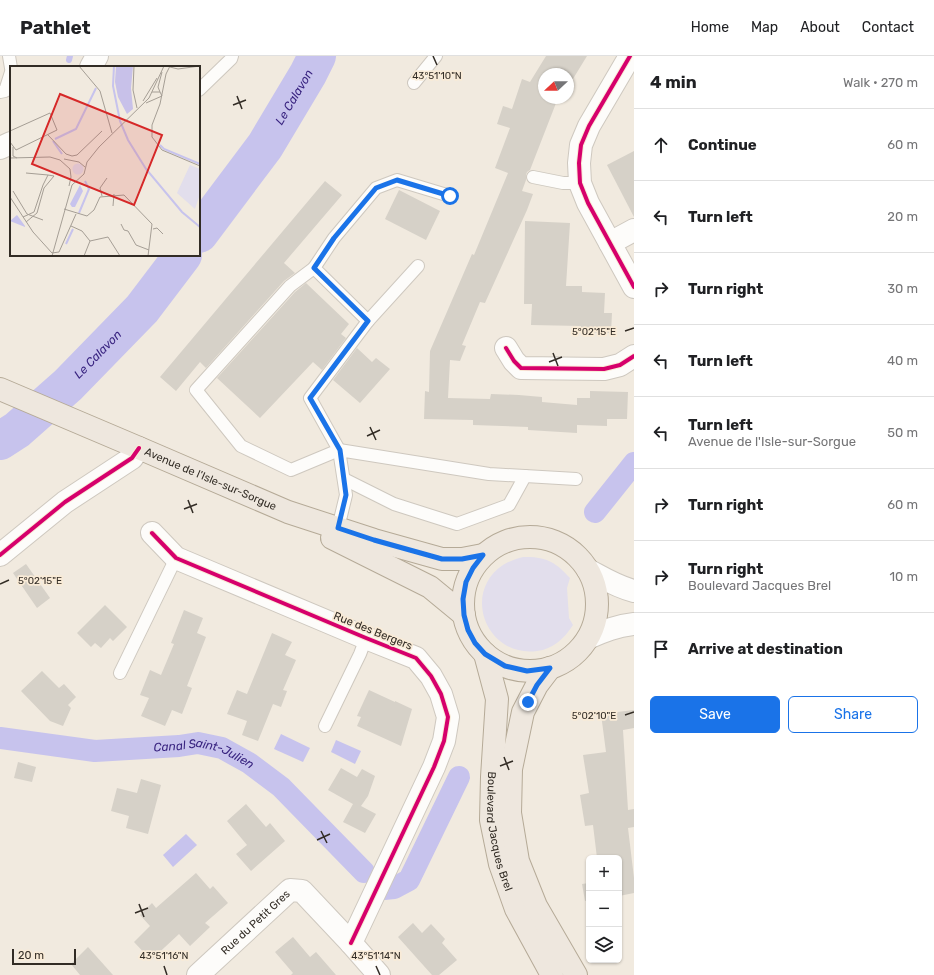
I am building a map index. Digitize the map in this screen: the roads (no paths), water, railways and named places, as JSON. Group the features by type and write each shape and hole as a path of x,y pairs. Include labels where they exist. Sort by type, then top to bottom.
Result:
{"main road":[{"name":"Avenue de l'Isle-sur-Sorgue","path":"0,390 288,512 374,540 442,559 462,559 483,555"},
{"name":"Avenue de l'Isle-sur-Sorgue","path":"288,512 333,538 430,587 464,615"},
{"path":"531,536 548,539 564,545 578,556 588,570 596,592 596,616 588,638 574,655 550,668 527,671 505,666 485,654 475,643 468,630 464,615 463,599 466,582 473,568 483,555 497,544 513,538 531,536"},
{"name":"Boulevard Jacques Brel","path":"485,654 498,699 492,777 491,820 500,864 516,910 552,975"},
{"name":"Boulevard Jacques Brel","path":"550,668 537,685 523,712 511,769 510,813 518,861 528,887 536,906 576,975"}],"street":[{"path":"92,66 97,56"},
{"path":"630,56 589,126 581,145 579,163 580,182 588,203 634,287"},
{"path":"610,243 634,230"},
{"path":"506,348 514,361 521,368 604,370 620,365 634,356"},
{"path":"0,555 65,502 132,458 133,446"},
{"name":"Rue des Bergers","path":"152,533 176,558 416,658 432,676 441,694 448,717 444,741 434,767 351,943"},
{"path":"588,570 627,590 634,591"},
{"path":"588,638 609,629 634,624"},
{"name":"Rue du Petit Gres","path":"198,975 290,890 302,891 379,975"}],"lane":[{"path":"0,58 5,56"},
{"path":"9,56 11,66"},
{"path":"200,89 231,59 232,56"},
{"path":"414,83 436,56"},
{"path":"0,92 5,91 10,75"},
{"path":"533,178 564,183 580,182"},
{"path":"450,196 397,180 376,188 334,238 314,268 290,286 196,390 241,446 291,470 340,450 489,474 576,480"},
{"path":"338,528 346,495 340,450 310,398 368,321 418,266"},
{"path":"314,268 368,321"},
{"path":"344,479 394,504 457,524 509,505 525,476"},
{"path":"120,673 176,558"},
{"path":"325,726 360,654 366,638"}],"waterway":[{"path":"69,60 70,56"},
{"name":"Le Calavon","path":"200,233 265,146 308,74 317,56"},
{"name":"Le Calavon","path":"0,441 17,430 68,385 142,309 182,256"},
{"name":"Canal Saint-Julien","path":"595,512 634,463"},
{"name":"Canal Saint-Julien","path":"0,738 95,751 179,746 198,743 222,748 249,763 281,787 364,872"},
{"name":"Canal Saint-Julien","path":"384,889 394,888 409,880 459,777"}]}
